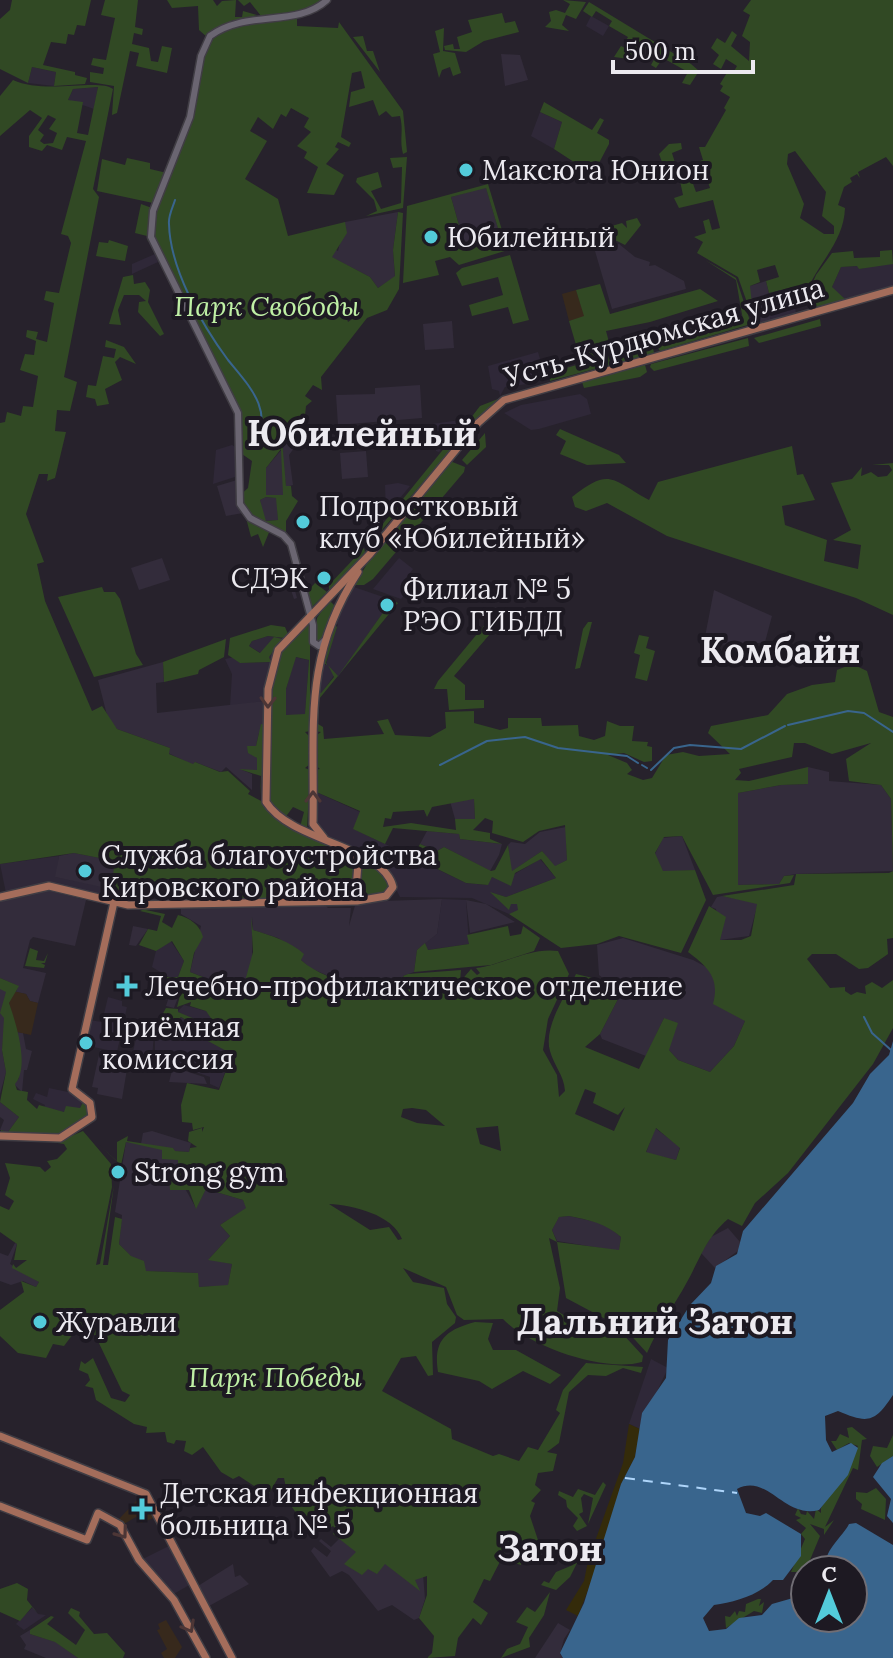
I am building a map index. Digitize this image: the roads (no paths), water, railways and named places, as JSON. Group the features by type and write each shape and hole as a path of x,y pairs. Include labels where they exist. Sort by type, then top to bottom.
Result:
{"main road":[{"path":"313,606 291,544 283,535 250,518 240,504 242,432 238,413 154,248 151,225 155,206 190,117 201,56 210,36 251,19 312,11 327,0"},
{"name":"Усть-Курдюмская улица","path":"340,900 381,898 393,887 387,871 305,832 272,812 266,802 272,664 283,643 309,615 313,606 327,598 370,554 478,423 504,400 893,290"},
{"name":"Усть-Курдюмская улица","path":"327,842 313,824 313,690 324,641 337,606 370,554"},
{"path":"327,598 335,599 337,606"},
{"path":"309,615 314,644 320,646 324,641"},
{"path":"305,832 313,824"},
{"path":"0,897 49,886 114,902 185,905 340,900 351,898 356,891 357,862 352,853"},
{"path":"0,1136 56,1138 78,1129 92,1117 92,1108 72,1090 114,902"},
{"path":"0,1436 146,1494 232,1658"},
{"path":"0,1506 87,1540 98,1513 120,1525 139,1560 174,1600 206,1658"}],"water":[{"path":"893,1041 893,1395 875,1416 869,1418 856,1418 838,1411 825,1416 826,1440 832,1452 851,1443 858,1448 848,1475 819,1510 796,1508 758,1487 737,1489 746,1513 760,1516 766,1513 801,1534 801,1554 789,1554 789,1572 783,1580 773,1580 745,1597 714,1605 703,1618 709,1631 726,1629 739,1618 762,1615 772,1604 789,1599 789,1634 869,1634 869,1554 828,1554 849,1524 856,1523 893,1545 893,1658 563,1658 560,1653 584,1603 621,1484 635,1457 642,1413 666,1378 668,1340 690,1305 711,1283 716,1266 737,1254 743,1231 853,1103 870,1074 889,1055"},
{"path":"893,1456 893,1523 887,1516 891,1499 873,1477 882,1463"}],"waterway":[{"path":"175,200 169,221 181,278 208,330 257,400 262,422 255,447"},
{"path":"788,725 848,711 864,713 893,732"},
{"path":"651,770 674,748 690,745 741,749 785,726"},
{"path":"440,765 487,741 525,737 558,748 627,756 638,763"},
{"path":"642,765 647,768"},
{"path":"864,1017 872,1033 891,1050"}],"place":[{"name":"Максюта Юнион","path":"466,170"},
{"name":"Юбилейный","path":"431,237"},
{"name":"Подростковый клуб «Юбилейный»","path":"303,522"},
{"name":"СДЭК","path":"324,578"},
{"name":"Филиал № 5 РЭО ГИБДД","path":"387,605"},
{"name":"Служба благоустройства Кировского района","path":"85,871"},
{"name":"Лечебно-профилактическое отделение","path":"127,986"},
{"name":"Приёмная комиссия","path":"86,1043"},
{"name":"Strong gym","path":"118,1172"},
{"name":"Журавли","path":"40,1322"},
{"name":"Детская инфекционная больница № 5","path":"142,1509"}],"district":[{"name":"Юбилейный","path":"362,433"},
{"name":"Комбайн","path":"780,650"},
{"name":"Дальний Затон","path":"655,1321"},
{"name":"Затон","path":"550,1548"}],"park label":[{"name":"Парк Свободы","path":"267,306"},
{"name":"Парк Победы","path":"275,1377"}]}
